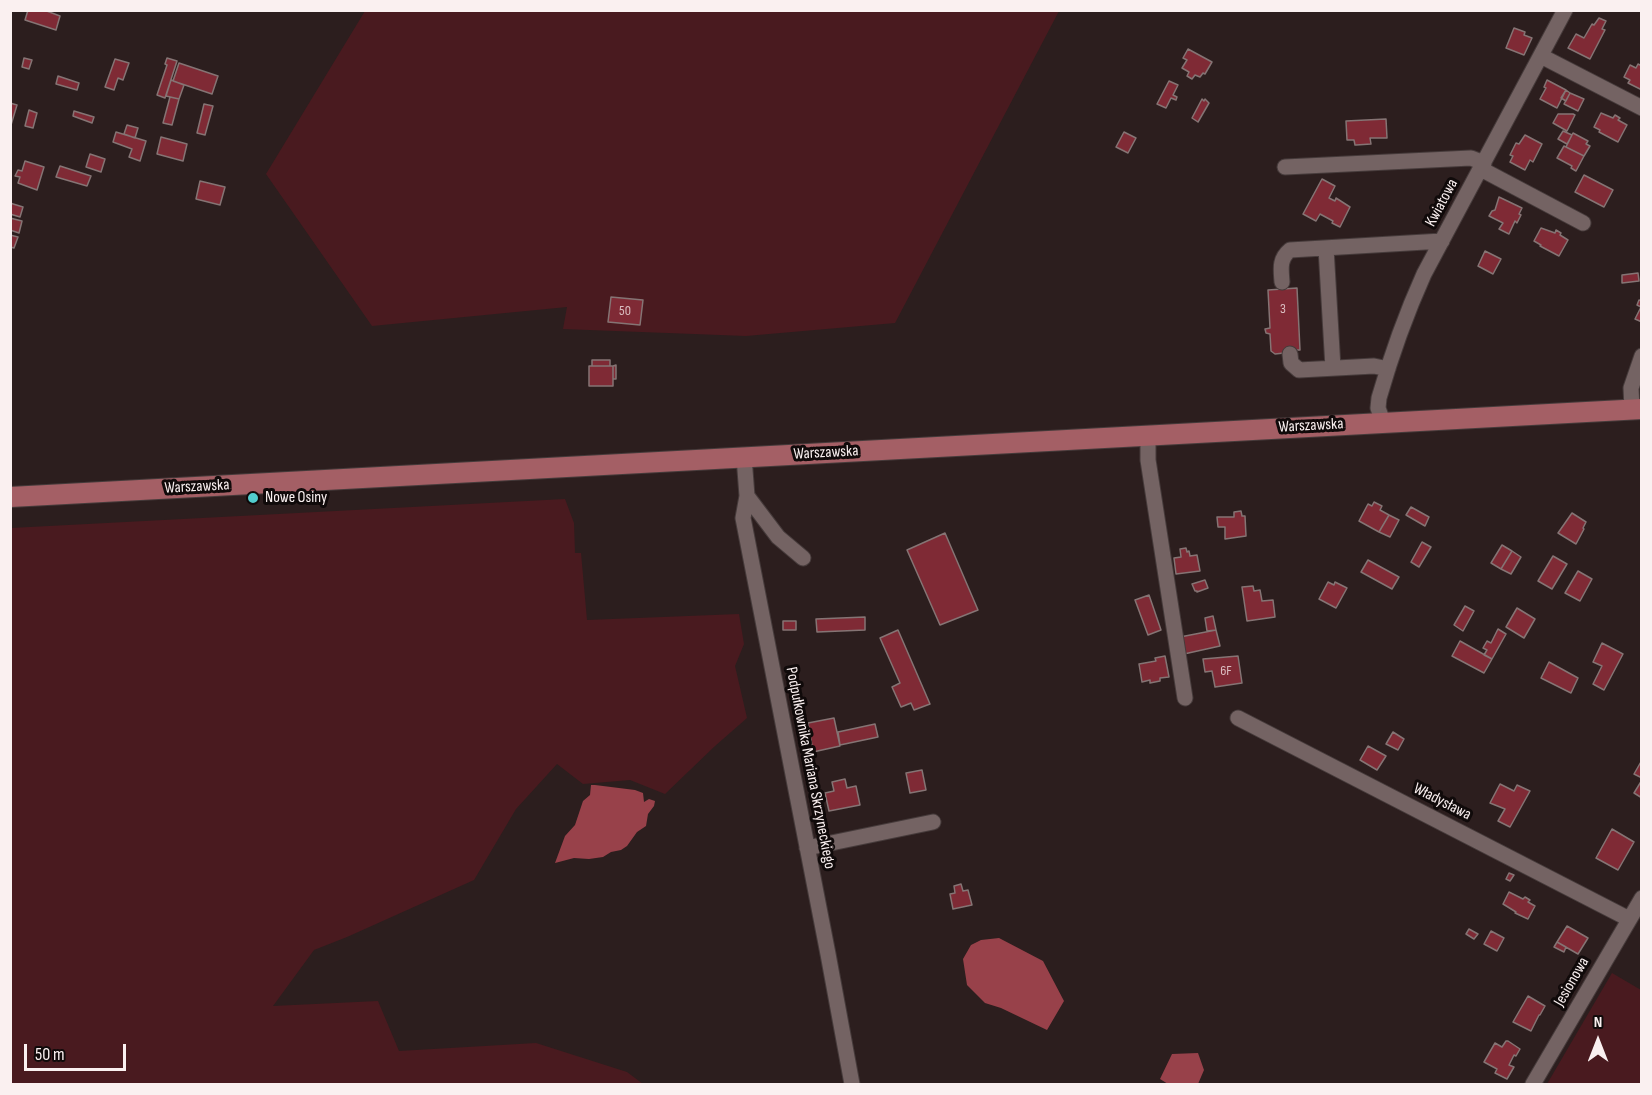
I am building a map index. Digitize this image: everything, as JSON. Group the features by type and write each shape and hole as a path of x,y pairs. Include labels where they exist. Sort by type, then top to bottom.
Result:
{"main road":[{"name":"Warszawska","path":"10,497 1637,409"}],"street":[{"name":"Kwiatowa","path":"1383,422 1378,408 1379,398 1414,296 1565,10"},
{"path":"1541,56 1641,108"},
{"path":"1285,167 1471,158 1583,223"},
{"path":"1282,282 1281,261 1290,250 1442,241"},
{"path":"1326,248 1332,368"},
{"path":"1290,354 1292,363 1299,370 1374,366 1388,369"},
{"path":"1637,409 1631,388 1641,356"},
{"path":"1148,435 1148,460 1185,698"},
{"name":"Podpułkownika Mariana Skrzyneckiego","path":"744,457 747,496 743,518 852,1084"},
{"path":"747,496 778,537 803,558"},
{"name":"Władysława","path":"1238,718 1629,919"},
{"path":"807,848 933,822"},
{"name":"Jesionowa","path":"1533,1084 1641,898"}],"shaded area":[{"path":"365,11 1059,11 895,323 746,336 563,329 567,307 372,326 266,174"},
{"path":"565,499 574,523 575,553 581,553 587,620 739,614 744,644 735,666 747,718 665,794 630,780 583,784 557,764 516,809 474,880 314,950 273,1006 378,1001 399,1051 536,1043 627,1072 643,1084 11,1084 11,528"},
{"path":"591,785 635,790 643,793 644,802 649,799 655,801 648,814 646,826 637,832 627,846 621,850 603,857 574,858 555,863 565,836 575,825 583,801 590,795"},
{"path":"999,938 1043,961 1064,1001 1047,1030 1001,1008 985,1003 967,985 963,959 971,945 981,940"},
{"path":"1612,973 1641,990 1641,1084 1547,1084"},
{"path":"1198,1053 1204,1070 1198,1084 1168,1084 1160,1079 1172,1054"}],"building":[{"path":"28,10 44,10 60,16 56,30 25,20"},
{"path":"1599,18 1606,21 1602,29 1605,30 1590,59 1568,48 1576,34 1584,38 1592,24 1594,25"},
{"path":"1514,28 1525,32 1524,35 1532,38 1524,55 1506,48"},
{"path":"1188,49 1212,62 1205,74 1203,73 1200,77 1195,75 1192,79 1187,76 1189,72 1182,68 1187,60 1183,58"},
{"path":"24,58 32,60 29,69 22,67"},
{"path":"167,58 177,61 165,98 157,95 167,65 165,64"},
{"path":"115,59 129,63 123,80 118,78 114,90 105,87"},
{"path":"179,63 218,76 212,94 173,81"},
{"path":"1638,64 1642,66 1642,90 1628,83 1630,80 1624,77 1630,65 1636,68"},
{"path":"58,76 79,83 77,90 56,84"},
{"path":"171,80 184,85 179,99 166,96"},
{"path":"1547,80 1566,90 1557,108 1540,99 1546,88 1544,87"},
{"path":"1169,81 1178,85 1173,95 1177,97 1176,100 1171,98 1166,108 1157,104"},
{"path":"1566,90 1570,93 1566,101 1561,98"},
{"path":"1570,93 1584,99 1578,111 1564,104"},
{"path":"170,97 179,99 172,125 163,123"},
{"path":"1202,99 1209,103 1198,122 1192,118"},
{"path":"10,103 17,105 11,125 10,125"},
{"path":"204,104 213,106 205,135 197,133"},
{"path":"29,110 37,113 33,128 25,126"},
{"path":"74,111 94,117 92,123 73,116"},
{"path":"1601,113 1613,118 1615,115 1620,118 1618,120 1627,125 1618,142 1594,127"},
{"path":"1558,114 1575,115 1567,131 1553,123"},
{"path":"1386,119 1387,138 1370,138 1371,144 1356,145 1354,140 1347,140 1346,121"},
{"path":"127,125 138,128 135,138 124,134"},
{"path":"1563,131 1572,135 1567,144 1558,139"},
{"path":"116,132 146,141 140,161 129,157 132,149 113,142"},
{"path":"1124,132 1136,138 1128,153 1116,147"},
{"path":"1573,133 1588,141 1586,144 1590,146 1584,156 1566,147"},
{"path":"1525,135 1542,144 1533,162 1530,160 1525,170 1510,162 1513,156 1510,155 1516,143 1519,144"},
{"path":"161,137 187,144 183,161 157,154"},
{"path":"1564,146 1584,156 1576,171 1571,168 1572,166 1557,158"},
{"path":"90,154 105,159 101,172 86,167"},
{"path":"25,161 44,167 37,190 18,183 20,177 15,176 18,170 22,171"},
{"path":"60,166 91,176 87,186 56,177"},
{"path":"1584,175 1613,190 1604,207 1575,192"},
{"path":"1322,179 1335,186 1329,198 1335,201 1336,198 1350,207 1340,227 1320,214 1316,221 1303,214"},
{"path":"200,181 225,187 220,205 196,199"},
{"path":"1499,197 1522,208 1517,223 1515,221 1509,234 1499,229 1503,223 1489,216 1495,210"},
{"path":"10,203 23,207 20,217 10,214"},
{"path":"10,218 22,221 19,233 10,230"},
{"path":"1541,228 1555,233 1556,230 1568,240 1559,256 1534,241"},
{"path":"10,235 18,237 14,248 10,247"},
{"path":"1485,251 1501,259 1493,274 1478,266"},
{"path":"1638,273 1639,281 1622,283 1622,275"},
{"path":"1297,288 1300,350 1286,350 1284,353 1275,354 1271,351 1270,334 1266,333 1265,329 1270,328 1268,290"},
{"path":"611,297 643,300 640,325 608,322"},
{"path":"1639,300 1642,301 1642,322 1635,319 1641,307 1637,305"},
{"path":"592,360 610,360 610,366 592,366"},
{"path":"616,365 616,379 613,379 613,366"},
{"path":"589,366 613,366 613,386 589,386"},
{"path":"1374,502 1382,506 1380,510 1389,515 1379,532 1359,521 1368,504 1372,506"},
{"path":"1411,507 1429,517 1425,526 1406,515"},
{"path":"1241,511 1242,516 1245,516 1246,536 1225,539 1225,527 1218,527 1217,517 1234,517 1234,512"},
{"path":"1572,513 1586,522 1576,544 1558,533"},
{"path":"1389,515 1399,520 1390,537 1379,532"},
{"path":"945,533 978,610 940,625 907,550"},
{"path":"1422,542 1431,547 1419,567 1411,562"},
{"path":"1502,545 1512,551 1501,569 1491,563"},
{"path":"1186,548 1190,556 1197,555 1200,571 1176,574 1174,558 1181,557 1180,549"},
{"path":"1512,551 1521,557 1511,574 1501,569"},
{"path":"1553,556 1567,564 1552,589 1538,581"},
{"path":"1368,560 1399,577 1392,589 1361,572"},
{"path":"1578,571 1592,579 1580,601 1565,593"},
{"path":"1205,580 1208,588 1195,591 1192,584"},
{"path":"1328,582 1334,585 1335,582 1347,588 1336,608 1319,599"},
{"path":"1253,586 1254,591 1260,590 1262,601 1273,600 1275,617 1247,621 1242,587"},
{"path":"1149,595 1161,630 1148,635 1135,600"},
{"path":"1465,606 1474,611 1463,631 1454,625"},
{"path":"1517,608 1535,619 1524,638 1506,627"},
{"path":"1213,616 1216,630 1207,631 1205,618"},
{"path":"865,617 865,630 817,632 816,619"},
{"path":"783,621 796,621 796,630 783,630"},
{"path":"1498,629 1506,634 1492,659 1484,655 1487,650 1483,648 1487,641 1491,643"},
{"path":"898,630 930,704 914,710 911,703 901,707 892,687 900,683 880,638"},
{"path":"1216,630 1220,646 1184,654 1180,637"},
{"path":"1460,641 1492,659 1484,673 1452,656"},
{"path":"1602,643 1623,654 1604,690 1593,684 1602,666 1593,662"},
{"path":"1165,656 1169,677 1150,683 1150,680 1142,682 1139,664 1156,661 1155,658"},
{"path":"1238,656 1242,683 1215,687 1212,671 1205,672 1203,659"},
{"path":"1549,662 1578,678 1571,693 1541,678"},
{"path":"834,718 840,746 813,752 808,723"},
{"path":"875,724 878,737 840,745 838,732"},
{"path":"1393,732 1404,739 1398,750 1386,744"},
{"path":"1368,746 1386,756 1377,770 1360,760"},
{"path":"1642,760 1642,778 1634,774"},
{"path":"922,770 926,790 910,793 906,773"},
{"path":"845,779 847,788 856,786 860,805 829,811 825,793 834,791 832,782"},
{"path":"1642,780 1642,798 1634,793"},
{"path":"1500,784 1514,791 1517,785 1530,791 1510,827 1498,821 1505,809 1490,803"},
{"path":"1612,829 1634,842 1618,870 1596,858"},
{"path":"1509,873 1514,875 1510,881 1506,879"},
{"path":"961,884 963,891 968,890 972,905 953,909 950,894 955,893 954,886"},
{"path":"1509,892 1523,899 1525,897 1535,906 1528,919 1503,904"},
{"path":"1567,926 1588,938 1578,954 1557,942"},
{"path":"1469,929 1478,934 1474,939 1466,934"},
{"path":"1491,931 1504,938 1497,951 1484,944"},
{"path":"1557,942 1566,947 1564,952 1554,947"},
{"path":"1528,996 1545,1006 1531,1031 1513,1022"},
{"path":"1506,1041 1520,1049 1509,1065 1514,1067 1507,1079 1495,1073 1497,1069 1484,1062 1495,1043 1502,1047"}],"place":[{"name":"Nowe Osiny","path":"253,498"}]}
